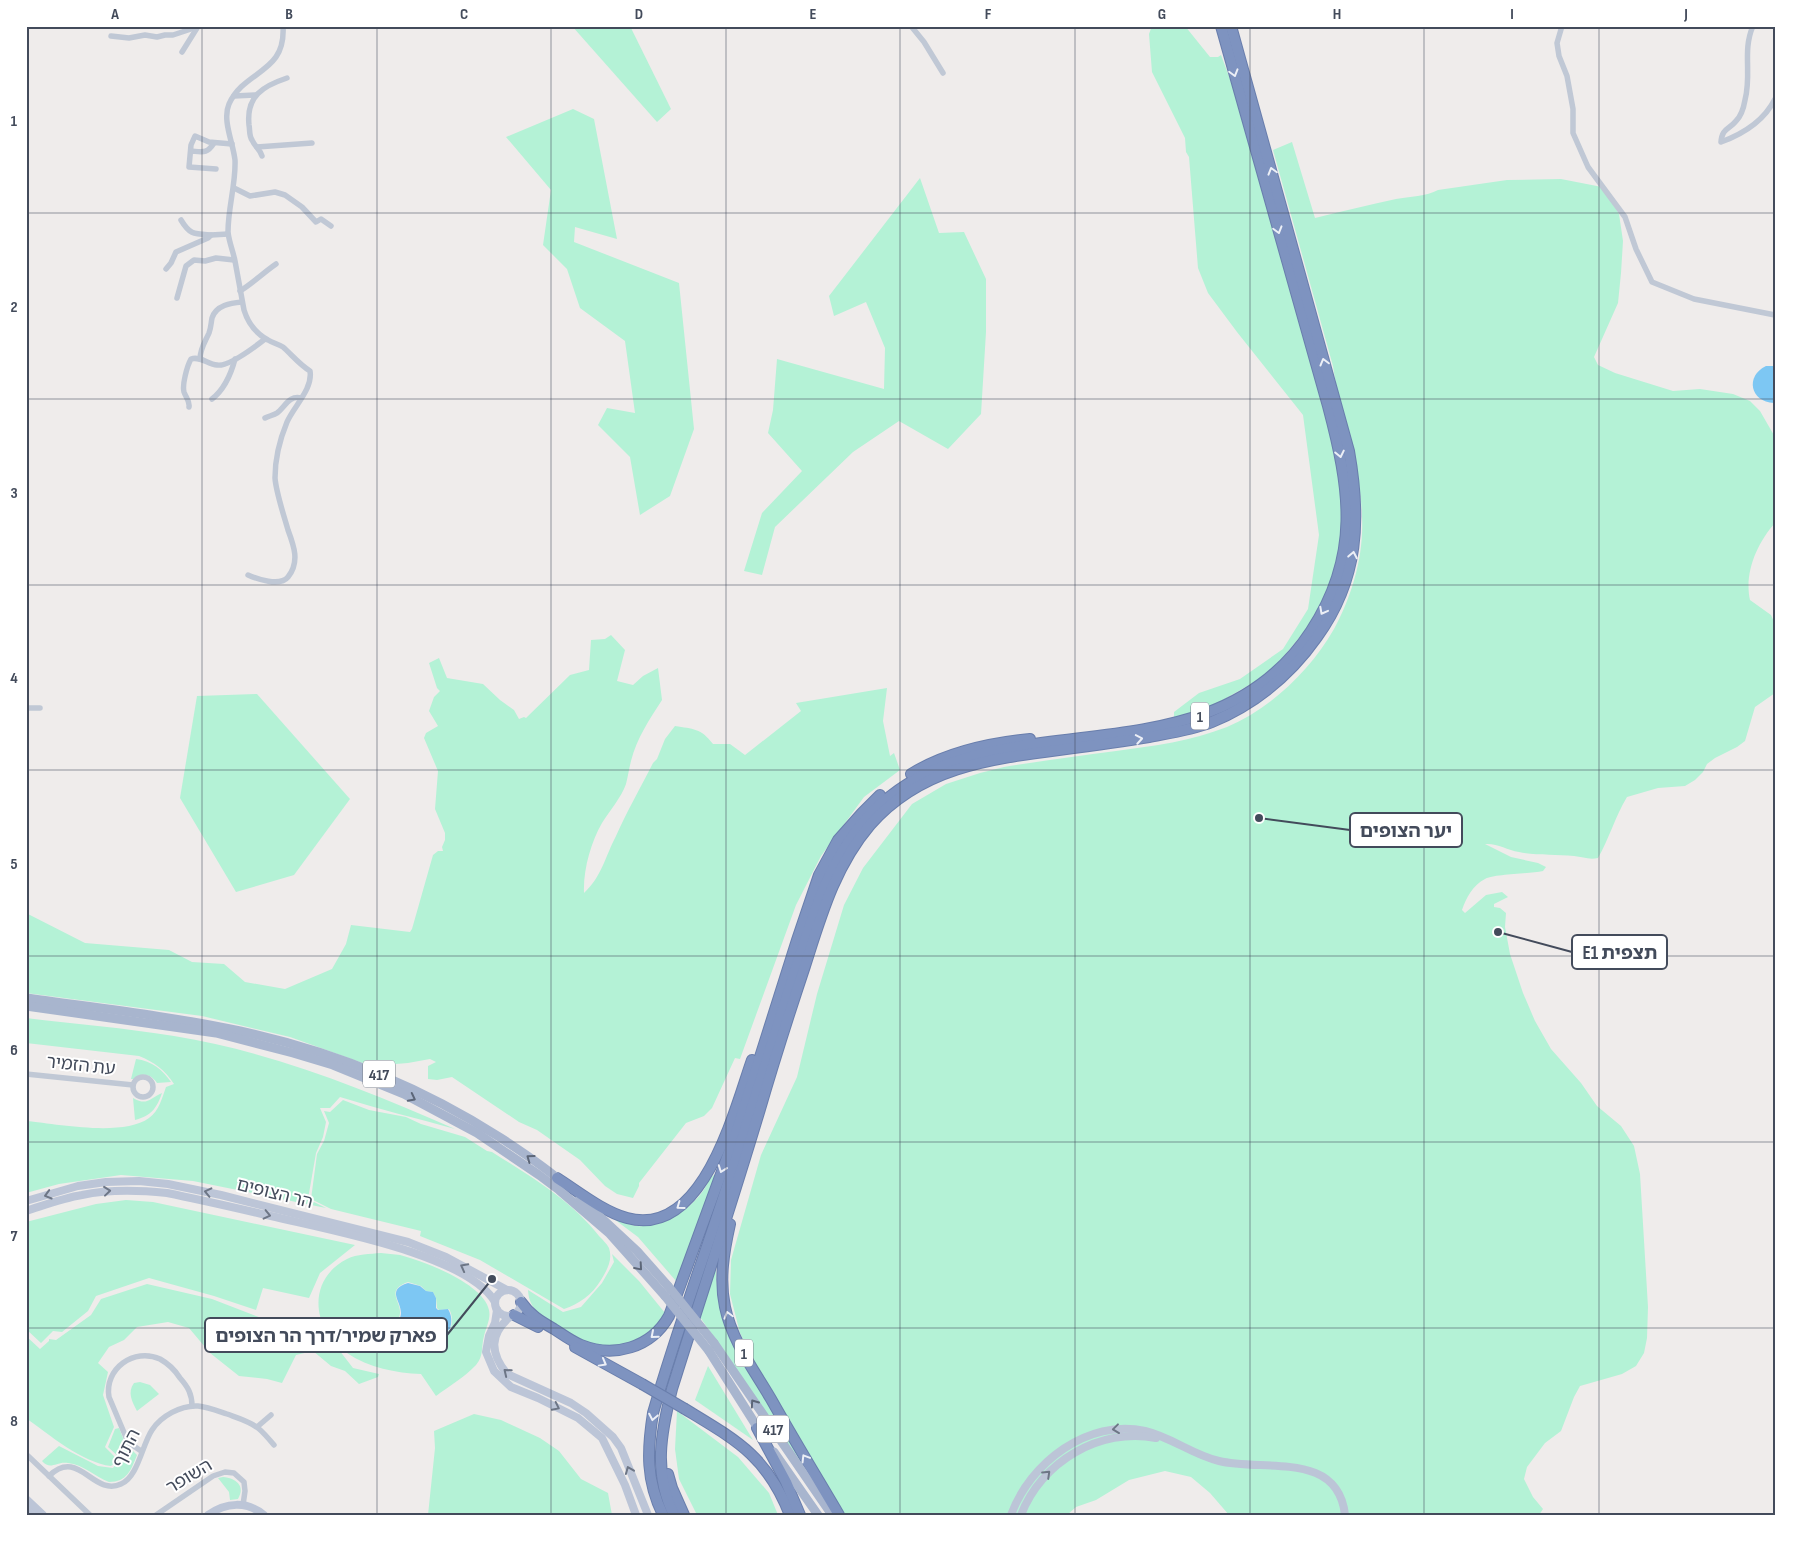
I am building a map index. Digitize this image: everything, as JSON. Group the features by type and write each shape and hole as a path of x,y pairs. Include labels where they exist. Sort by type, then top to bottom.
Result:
{"highway":[{"name":"1","path":"663,1515 654,1497 650,1466 649,1439 653,1413 796,967 820,897 839,855 866,818 888,798 911,781 944,765 1000,750 1113,734 1173,723 1209,713 1250,692 1268,679 1295,653 1321,615 1339,572 1348,523 1347,495 1336,436 1221,26"},
{"name":"1","path":"839,1515 741,1348 728,1318 723,1294 722,1269 741,1171 784,1029 830,893 852,849 884,811 922,784 965,766 1000,758 1161,735 1210,723 1249,703 1283,677 1312,645 1328,622 1348,576 1354,550 1357,513 1353,471 1347,442 1231,26"},
{"path":"521,1302 533,1317 573,1341 580,1345 604,1350 616,1350 640,1344 652,1337 663,1326 669,1316 736,1133 819,875 838,840 862,812 896,784 944,757 1006,741 1113,734"},
{"path":"558,1178 602,1207 629,1219 655,1219 685,1203 703,1182 716,1158 797,940"},
{"path":"674,1515 665,1491 660,1442 668,1404 741,1171"},
{"path":"513,1315 642,1384 734,1439 750,1452 765,1469 790,1515"},
{"path":"668,1404 667,1470 672,1488 684,1515"},
{"path":"757,1428 786,1482 800,1515"}],"main road":[{"name":"417","path":"26,998 216,1026 260,1035 330,1056 388,1078 442,1102 514,1147 558,1178 599,1215 637,1251 668,1286 714,1343 832,1515"},
{"name":"417","path":"26,1006 216,1033 293,1052 333,1065 404,1094 477,1133 546,1180 609,1233 665,1296 709,1351 757,1428 818,1515"},
{"name":"הר הצופים","path":"26,1201 78,1186 106,1182 139,1181 168,1184 221,1195 408,1242 446,1257 507,1290"},
{"name":"הר הצופים","path":"26,1211 80,1195 107,1191 139,1190 167,1193 358,1237 406,1250 443,1264 464,1275 487,1291 495,1302"},
{"path":"636,1515 602,1438 578,1418 511,1387 494,1371 486,1352 489,1336 495,1323 497,1310 495,1302 499,1294 507,1290 515,1292 521,1302 520,1309 502,1323 497,1330 494,1351 501,1366 507,1374 571,1403 586,1413 613,1437 621,1448 648,1515"},
{"path":"497,1310 503,1315 513,1315"},
{"path":"1012,1515 1024,1490 1040,1469 1058,1453 1081,1439 1112,1429 1126,1428 1146,1431 1228,1464 1297,1468 1313,1471 1324,1477 1336,1488 1345,1515"},
{"path":"1021,1515 1031,1494 1046,1475 1063,1460 1084,1447 1124,1436 1153,1437 1180,1445"},
{"path":"26,1499 43,1515"},
{"path":"208,1515 224,1506 243,1505 256,1509 264,1515"},
{"path":"26,1509 32,1515"}],"street":[{"path":"248,575 264,581 284,580 288,577 295,560 296,552 278,493 276,478 277,459 288,420 310,383 311,377 310,371 284,348 255,331 248,322 228,234 229,214 234,188 235,161 226,116 229,104 250,79 275,60 280,52 282,26"},
{"path":"911,26 924,42 943,73"},
{"path":"1562,26 1557,43 1559,56 1567,76 1573,109 1573,133 1588,167 1625,217 1636,249 1652,282 1694,299 1775,315"},
{"path":"1753,26 1748,38 1747,57 1749,74 1746,99 1738,120 1721,135 1721,142 1737,137 1753,126 1775,99"},
{"path":"111,36 129,38 145,35 157,37 173,36 198,27"},
{"path":"182,52 192,33 198,27"},
{"path":"262,156 261,151 250,138 249,112 255,95 262,89 287,78"},
{"path":"234,96 255,95"},
{"path":"216,169 189,168 195,136 214,143 232,144"},
{"path":"191,150 204,152 210,150 214,143"},
{"path":"257,147 312,143"},
{"path":"234,188 250,196 276,192 285,195 302,207 316,222 321,218 330,226"},
{"path":"181,220 186,230 192,233 228,234"},
{"path":"166,269 171,264 176,252 211,235"},
{"path":"177,298 186,266 194,260 205,261 216,258 234,260"},
{"path":"240,291 256,281 276,264"},
{"path":"200,359 200,350 217,310 229,304 242,302"},
{"path":"189,407 190,402 183,388 187,366 191,359 200,359 220,366 235,359 265,338"},
{"path":"212,399 219,393 226,381 235,359"},
{"path":"266,418 278,412 291,400 297,397 301,398"},
{"path":"26,708 40,708"},
{"name":"עת הזמיר","path":"26,1074 133,1086"},
{"path":"141,1451 128,1442 109,1397 108,1385 117,1367 126,1360 146,1356 159,1359 172,1368 188,1388 192,1396 192,1406 206,1407 243,1420 257,1428 274,1445"},
{"name":"התוף","path":"49,1476 59,1467 68,1466 103,1485 116,1486 129,1478 149,1434 157,1422 175,1411 192,1406"},
{"path":"257,1428 271,1416"},
{"path":"26,1454 90,1515"},
{"name":"השופר","path":"156,1515 220,1472 234,1473 244,1482 246,1491 243,1505"}],"green space":[{"path":"572,26 630,26 671,109 657,122"},
{"path":"1152,26 1185,26 1210,57 1221,55 1236,95 1339,465 1343,533 1330,586 1313,621 1270,673 1195,716 1174,719 1174,712 1199,693 1240,679 1283,649 1308,609 1319,535 1303,415 1208,293 1198,268 1189,157 1186,152 1185,138 1152,72 1149,34"},
{"path":"573,109 594,119 617,239 575,227 574,242 679,283 694,429 670,496 640,515 630,457 598,425 607,408 635,413 625,341 580,308 567,269 543,245 551,190 506,137"},
{"path":"1292,142 1315,218 1396,199 1423,195 1438,190 1507,180 1561,179 1607,188 1606,190 1619,214 1623,241 1618,303 1594,357 1598,365 1615,373 1673,391 1700,389 1733,394 1750,401 1760,411 1775,437 1775,523 1763,540 1754,559 1749,579 1749,590 1750,600 1771,615 1775,624 1775,693 1755,707 1745,741 1707,764 1703,772 1695,780 1685,786 1658,788 1627,797 1598,858 1589,859 1567,855 1526,853 1485,844 1511,857 1538,863 1546,867 1543,871 1485,879 1470,892 1462,910 1465,913 1486,895 1502,892 1508,897 1494,904 1494,907 1500,908 1506,913 1505,927 1510,954 1535,1021 1551,1049 1581,1083 1597,1106 1621,1126 1634,1146 1640,1174 1648,1307 1647,1338 1644,1353 1636,1366 1622,1374 1580,1386 1561,1431 1545,1443 1527,1467 1524,1479 1533,1497 1543,1509 1539,1515 1229,1515 1210,1493 1191,1477 1165,1471 1129,1480 1096,1500 1076,1507 1067,1515 844,1515 755,1365 740,1333 730,1294 731,1260 761,1155 797,1077 817,994 844,905 863,868 912,804 946,784 1004,767 1144,747 1186,739 1227,727 1259,710 1288,687 1324,644 1334,629 1356,575 1362,532 1361,498 1358,478 1333,366 1273,150"},
{"path":"920,178 939,233 964,232 986,279 986,332 981,414 948,449 899,421 853,452 775,527 762,575 744,571 762,513 802,471 768,433 773,410 777,359 884,389 885,348 866,302 834,316 829,296"},
{"path":"611,635 625,650 617,681 633,685 643,676 658,668 662,700 640,737 631,761 624,789 594,839 586,866 584,893 599,873 629,808 657,759 665,739 675,726 700,732 713,744 730,744 745,755 801,711 796,703 887,688 883,721 890,756 894,753 900,770 864,797 821,856 796,905 740,1059 735,1058 712,1108 704,1116 686,1123 639,1183 633,1198 617,1194 605,1186 580,1160 537,1130 519,1122 452,1077 437,1080 428,1079 428,1066 436,1062 430,1059 371,1066 290,1037 202,1016 26,993 26,913 85,943 169,950 192,962 224,964 245,982 285,989 332,969 346,944 351,925 410,932 433,855 438,851 443,851 442,847 445,840 445,833 435,809 438,771 424,738 426,733 438,726 429,711 434,697 440,691 437,688 429,663 439,658 447,678 483,684 514,710 519,719 526,718 570,675 589,670 591,640 605,639"},
{"path":"257,694 350,799 294,875 236,892 180,798 197,696"},
{"path":"26,1018 156,1033 246,1052 352,1086 455,1129 340,1097 330,1108 320,1108 326,1122 323,1137 316,1153 308,1199 326,1208 193,1181 121,1175 59,1184 26,1193 26,1121 90,1128 123,1127 138,1124 155,1112 166,1087 174,1084 159,1067 139,1056 26,1043"},
{"path":"136,1059 156,1067 171,1082 157,1083 146,1075 140,1075 131,1079"},
{"path":"162,1093 153,1111 135,1120 133,1098 145,1102"},
{"path":"343,1100 369,1110 406,1117 421,1124 465,1137 521,1170 563,1200 588,1223 609,1248 609,1265 594,1290 585,1298 564,1309 480,1260 420,1236 421,1231 331,1209 311,1199 317,1154 324,1141 329,1123 324,1111 330,1112"},
{"path":"717,1173 676,1281 638,1237 614,1219 640,1226 653,1225 669,1219 691,1204 703,1191 710,1179"},
{"path":"126,1200 153,1202 355,1245 320,1273 309,1298 263,1288 256,1310 149,1278 96,1296 88,1311 62,1332 53,1331 41,1343 26,1329 26,1222 96,1204"},
{"path":"381,1253 411,1258 452,1275 476,1291 485,1300 489,1310 489,1320 479,1362 467,1374 436,1396 421,1374 383,1369 347,1353 326,1332 321,1319 318,1305 320,1292 325,1279 334,1268 351,1257","holes":["408,1282 421,1286 426,1291 433,1292 439,1310 449,1309 452,1316 451,1329 438,1338 428,1351 398,1343 392,1333 400,1313 396,1296 397,1289"]},
{"path":"612,1254 639,1281 665,1313 651,1330 632,1341 611,1346 600,1346 576,1337 533,1307 528,1290 563,1312 581,1307 602,1283 614,1262"},
{"path":"716,1261 717,1288 723,1315 836,1515 700,1317"},
{"path":"147,1284 212,1299 264,1319 321,1331 336,1346 353,1368 379,1374 378,1377 359,1384 345,1371 331,1366 313,1351 296,1355 282,1383 267,1379 239,1376 210,1353 189,1328 168,1322 137,1327 124,1340 109,1347 98,1363 108,1372 103,1395 114,1427 105,1447 118,1460 111,1466 100,1464 66,1447 26,1418 26,1336 40,1349 49,1339 56,1340 91,1315 101,1299"},
{"path":"708,1366 753,1440 695,1400"},
{"path":"140,1382 150,1385 159,1394 137,1411 132,1401 131,1390 134,1383"},
{"path":"677,1411 738,1457 769,1493 778,1515 697,1515 679,1479 675,1449"},
{"path":"474,1414 501,1420 540,1438 559,1451 581,1479 608,1493 612,1515 428,1515 435,1448 434,1431"},
{"path":"119,1428 125,1443 137,1455 128,1474 120,1480 109,1482 73,1464 64,1463 51,1466 42,1461 59,1446 98,1466 113,1468 120,1458 108,1447 115,1429"},
{"path":"223,1477 236,1481 241,1490 238,1499 230,1500 229,1492 218,1478"}],"water":[{"path":"1766,366 1775,366 1774,403 1766,402 1760,398 1753,388 1755,376 1759,370"},
{"path":"408,1283 433,1292 436,1298 436,1308 438,1310 448,1309 450,1314 450,1329 437,1338 428,1351 397,1342 394,1337 393,1329 401,1313 396,1292 401,1286"}],"place":[{"name":"יער הצופים","path":"1259,818"},
{"name":"E1 תצפית","path":"1498,932"},
{"name":"פארק שמיר/דרך הר הצופים","path":"492,1279"}]}
